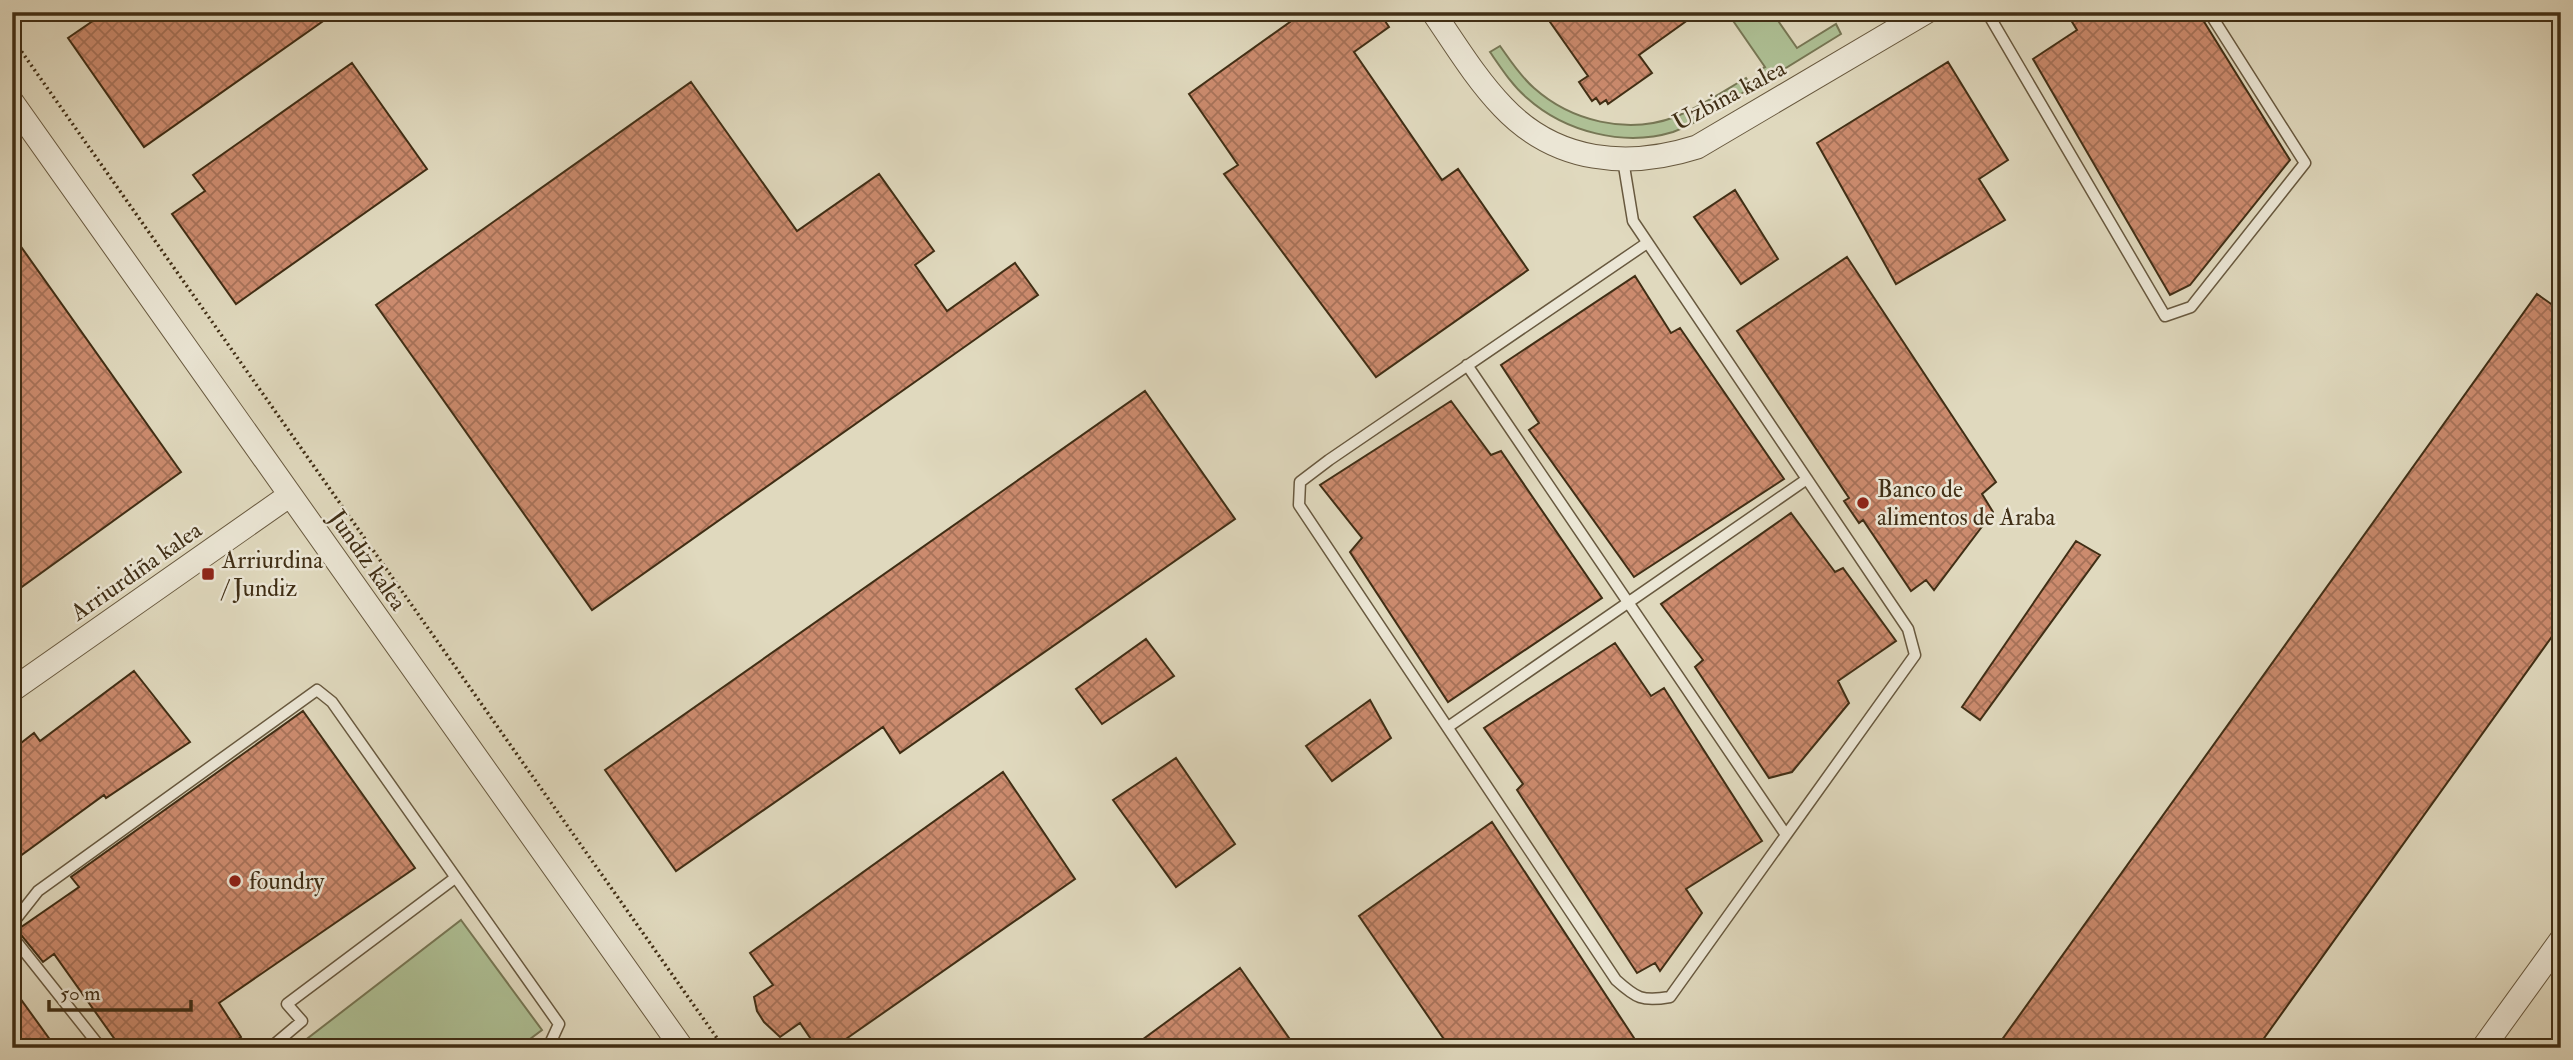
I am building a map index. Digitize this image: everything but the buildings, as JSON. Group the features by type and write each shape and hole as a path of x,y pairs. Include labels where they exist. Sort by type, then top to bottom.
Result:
{"street":[{"name":"Uzbina kalea","path":"1433,12 1487,89 1504,109 1524,126 1566,149 1594,158 1623,160 1674,154 1697,147 1926,12"},
{"name":"Jundiz kalea","path":"12,102 682,1048"},
{"name":"Arriurdiña kalea","path":"12,690 290,495"},
{"path":"2483,1048 2561,940"}],"lane":[{"path":"1987,12 2165,316 2191,307 2305,163 2209,12"},
{"path":"1623,160 1633,221 1908,629 1915,655 1670,997 1650,1001 1633,995 1616,979 1299,505 1300,482 1329,460 1647,243"},
{"path":"1467,365 1786,835"},
{"path":"1448,727 1807,479"},
{"path":"12,924 38,891 317,690 332,702 559,1024 548,1048"},
{"path":"270,1048 302,1021 287,1004 455,878"},
{"path":"12,936 101,1048"}],"path":[{"path":"12,38 724,1048"},
{"path":"2551,1048 2561,1035"}],"green space":[{"path":"1727,12 1772,12 1797,48 1836,24 1841,34 1768,79 1761,69 1765,67"},
{"path":"1500,46 1515,68 1534,88 1565,109 1600,122 1638,125 1657,122 1694,109 1746,78 1752,87 1704,117 1673,132 1635,138 1615,137 1577,128 1542,110 1512,82 1490,52"},
{"path":"461,920 542,1030 518,1048 295,1048"}],"place":[{"name":"Banco de alimentos de Araba","path":"1863,503"},
{"name":"Arriurdina / Jundiz","path":"208,574"},
{"name":"foundry","path":"235,881"}]}
